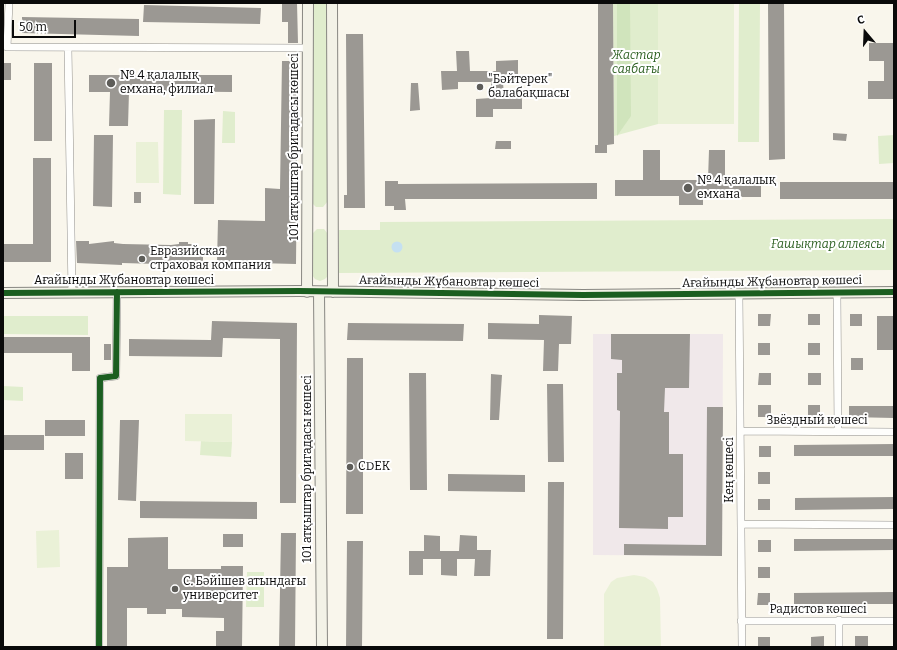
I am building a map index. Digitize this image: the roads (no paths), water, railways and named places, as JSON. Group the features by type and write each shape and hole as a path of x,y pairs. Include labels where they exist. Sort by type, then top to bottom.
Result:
{"street":[{"path":"9,3 7,47 308,48"},
{"name":"101 атқыштар бригадасы көшесі","path":"307,292 308,3"},
{"path":"332,3 333,292"},
{"path":"68,48 72,293"},
{"path":"99,647 100,378 116,376 117,292"},
{"name":"101 атқыштар бригадасы көшесі","path":"319,292 322,647"},
{"name":"Ағайынды Жұбановтар көшесі","path":"3,293 333,292 583,295 894,292"},
{"path":"837,293 838,432"},
{"name":"Кең көшесі","path":"738,294 741,431 742,647"},
{"name":"Звёздный көшесі","path":"741,431 894,432"},
{"path":"742,524 894,525"},
{"path":"839,620 839,647"},
{"name":"Радистов көшесі","path":"741,621 894,621"}],"water":[{"path":"397,241 401,243 403,247 401,251 397,253 393,251 391,247 393,243"}],"place":[{"name":"№ 4 қалалық емхана, филиал","path":"111,83"},
{"name":"\"Бәйтерек\" балабақшасы","path":"480,87"},
{"name":"№ 4 қалалық емхана","path":"688,188"},
{"name":"Евразийская страховая компания","path":"142,259"},
{"name":"CDEK","path":"350,467"},
{"name":"С. Бәйішев атындағы университет","path":"175,589"}],"park label":[{"name":"Жастар саябағы","path":"636,63"},
{"name":"Ғашықтар аллеясы","path":"828,245"}]}
